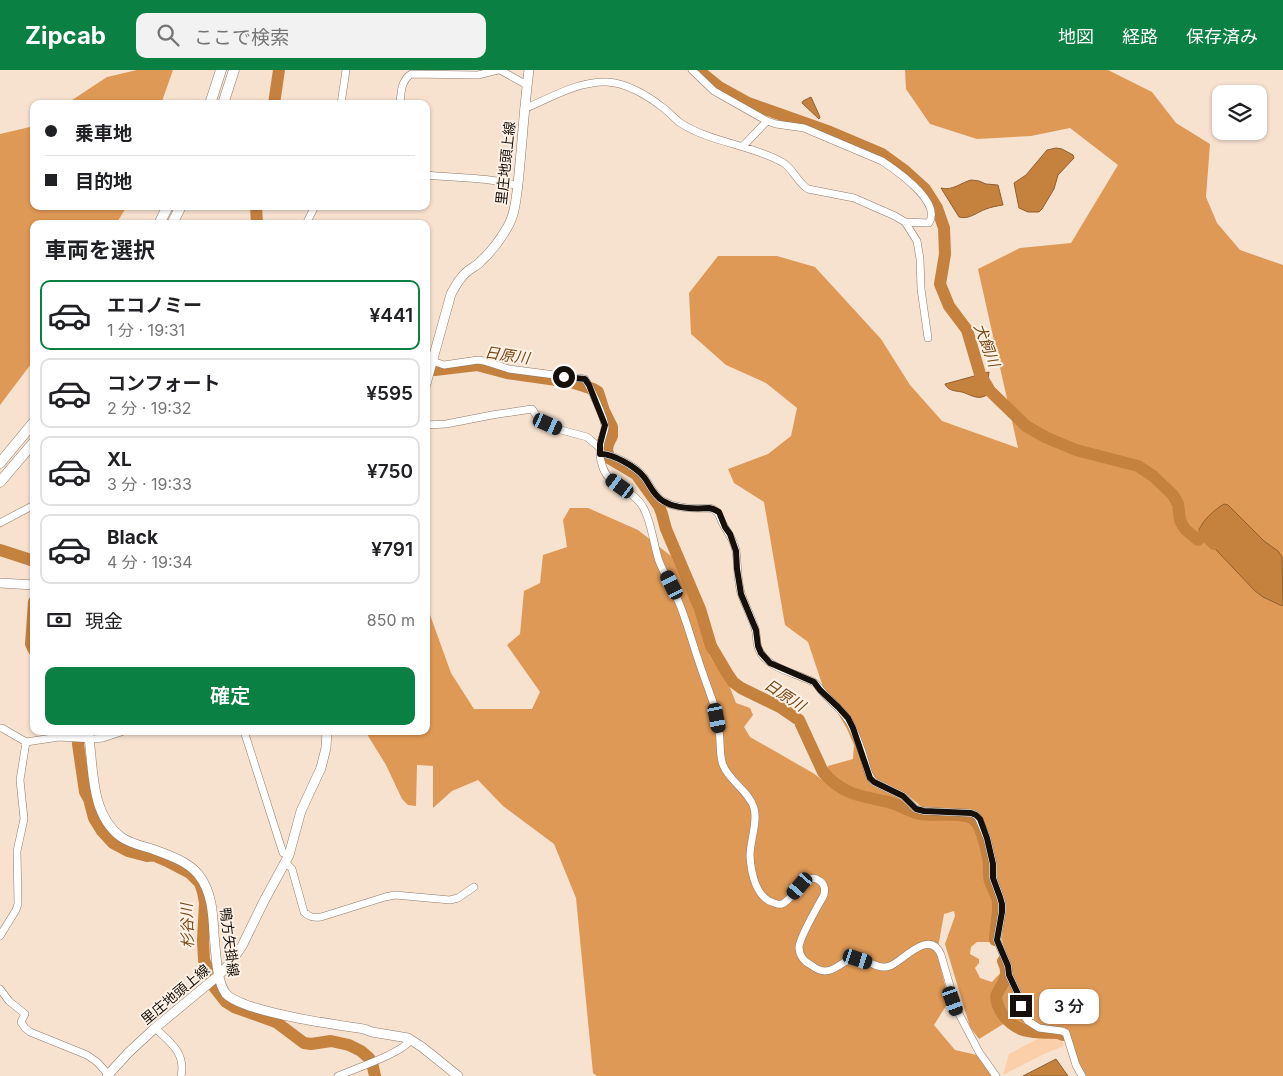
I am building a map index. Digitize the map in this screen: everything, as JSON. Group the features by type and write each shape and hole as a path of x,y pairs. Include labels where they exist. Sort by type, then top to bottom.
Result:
{"highway":[{"path":"211,100 221,70"},
{"path":"224,100 234,70"},
{"path":"0,463 30,427"},
{"path":"0,482 30,447"}],"main road":[{"name":"里庄地頭上線","path":"430,362 451,294 458,281 480,263 508,227 515,206 528,70"},
{"path":"0,583 30,585"},
{"name":"里庄地頭上線","path":"108,1075 155,1028 217,977 242,946 287,858 301,811 320,768 328,735"},
{"name":"鴨方矢掛線","path":"88,736 96,793 102,812 112,828 128,841 168,855 189,866 197,872 207,887 213,914 217,977 227,995 238,1002 263,1010 411,1040 458,1076"}],"street":[{"path":"342,100 346,70"},
{"path":"400,100 402,85 411,74 478,75 499,70 527,85"},
{"path":"692,70 714,92 767,121 804,128 882,161 919,190 930,206 932,218 929,223 905,222"},
{"path":"524,109 590,83 606,82 621,84 653,100 689,127 784,162 802,185 808,189 854,198 895,216 905,222 917,241 928,338"},
{"path":"743,146 767,121"},
{"path":"430,175 493,180 517,186"},
{"path":"430,365 478,360 509,369 585,379 605,425 603,468 607,477 642,504 660,563 678,600 713,703 720,731 724,766 754,807 755,818 750,857 754,881 759,892 768,901 783,904 807,880 818,880 823,883 825,888 824,895 799,948 806,963 817,969 826,971 834,969 851,959 858,959 884,967 890,966 918,946 935,947 941,955 957,1010 979,1052 996,1076"},
{"path":"430,425 446,424 532,409 536,415 548,424 561,430 587,437 604,453 637,470 663,501 684,508 709,508 719,512 736,551 740,588 756,630 761,653 770,663 814,682 848,718 870,778 874,782 903,796 916,809 971,813 980,819 993,864 993,878 1002,904 997,940 1008,966 1009,975 1018,994 1024,1016 1039,1028 1066,1033 1076,1065 1082,1076"},
{"path":"0,523 30,506"},
{"path":"0,728 26,742 59,737 75,738 88,736 103,738 112,735"},
{"path":"245,735 283,854 292,869 304,912 308,916 314,918 321,917 396,895 450,900 458,898 474,887"},
{"path":"0,936 18,904 17,851 24,819 20,780 26,742"},
{"path":"0,989 9,1001 25,1014 21,1022 30,1032 86,1055 97,1062 108,1075"},
{"path":"155,1028 178,1052 183,1062 182,1076"},
{"path":"338,1076 399,1049 411,1040"}],"shaded area":[{"path":"137,70 173,70 162,100 72,100 107,77"},
{"path":"905,70 1108,70 1152,92 1176,123 1210,144 1206,197 1217,223 1240,250 1283,265 1283,1076 1083,1076 1067,1033 1033,1029 1015,1024 1007,1015 999,999 1008,982 1010,965 1002,940 1004,899 997,879 990,837 982,817 976,811 922,807 906,794 875,779 871,773 856,727 823,687 808,642 785,625 764,502 734,483 728,469 768,454 791,436 797,408 766,383 726,365 691,334 689,293 718,256 777,256 815,267 881,339 910,385 942,421 1018,448 978,269 1020,248 1071,243 1118,165 1070,128 1031,136 977,139 930,124 906,89"},
{"path":"811,97 820,117 819,119 802,103"},
{"path":"30,127 30,210 125,210 118,220 30,220 30,365 0,405 0,134"},
{"path":"1056,148 1073,155 1074,158 1058,175 1054,189 1039,212 1028,212 1019,208 1014,183 1026,175 1047,150"},
{"path":"971,180 998,185 1003,205 988,208 970,217 959,217 941,188 953,188"},
{"path":"989,372 988,379 991,390 986,396 976,397 952,390 945,384"},
{"path":"1224,504 1228,505 1264,541 1278,551 1282,557 1282,606 1255,591 1201,534 1199,530 1203,523"},
{"path":"570,508 588,508 638,530 671,556 695,610 709,655 729,685 736,703 750,708 753,715 744,727 750,737 813,773 840,793 895,807 918,816 971,821 977,828 986,864 987,879 996,905 991,942 977,942 971,947 970,954 979,959 979,963 975,968 980,978 992,982 1003,970 1003,979 993,994 993,1003 1005,1023 979,1039 970,1027 945,944 955,916 954,911 944,914 937,953 949,1001 934,1025 955,1050 977,1055 992,1076 597,1076 593,1073 576,898 554,844 503,806 478,780 452,791 433,808 433,766 417,765 416,806 408,805 402,799 386,765 367,735 430,735 430,615 451,673 474,709 532,709 540,692 507,645 520,634 524,591 540,583 543,555 567,547 563,520"},
{"path":"835,708 846,721 867,778 905,801 911,808 890,799 857,793 840,783 826,771 828,766 853,759 854,745"},
{"path":"1041,1037 1062,1039 1064,1046 1003,1075 1009,1054"},
{"path":"1056,1059 1068,1076 1023,1076"}],"waterway":[{"name":"犬飼川","path":"275,100 279,70"},
{"name":"犬飼川","path":"698,70 719,87 748,103 830,132 882,154 925,189 937,208 944,228 945,254 940,284 949,306 967,330 980,374 990,391 1026,426 1045,437 1076,450 1138,466 1153,476 1173,495 1178,504 1180,520 1186,530 1198,540 1204,534 1214,544"},
{"name":"犬飼川","path":"256,210 257,220"},
{"name":"日原川","path":"430,369 477,365 507,373 571,382 598,392 612,427 612,436 607,450 609,458 636,474 659,506 666,529 700,609 711,646 733,682 741,688 780,707 799,720 823,772 843,789 858,795 893,803 920,814 956,815 973,819 979,827 984,840 989,879 997,896 998,912 995,940"},
{"name":"杉谷川","path":"0,550 30,560"},
{"name":"杉谷川","path":"79,735 78,744 85,792 94,818 102,831 113,843 128,851 147,856 153,855 167,861 190,873 200,883 205,903 204,960 215,988 226,1002 234,1007 276,1022 304,1043 311,1044 331,1041 349,1045 361,1051 369,1058 375,1076"},
{"name":"日原川","path":"1003,961 1006,976 996,996 998,1006 1003,1015 1021,1029 1063,1035"}],"route":[{"path":"564,377 585,379 589,385 605,425 600,444 600,454 610,456 637,470 658,497 668,504 684,508 709,508 719,512 736,551 738,582 756,630 761,653 770,663 814,682 848,718 864,756 870,778 874,782 903,796 916,809 971,813 980,819 993,864 993,878 1002,904 997,940 1021,1006"}]}
